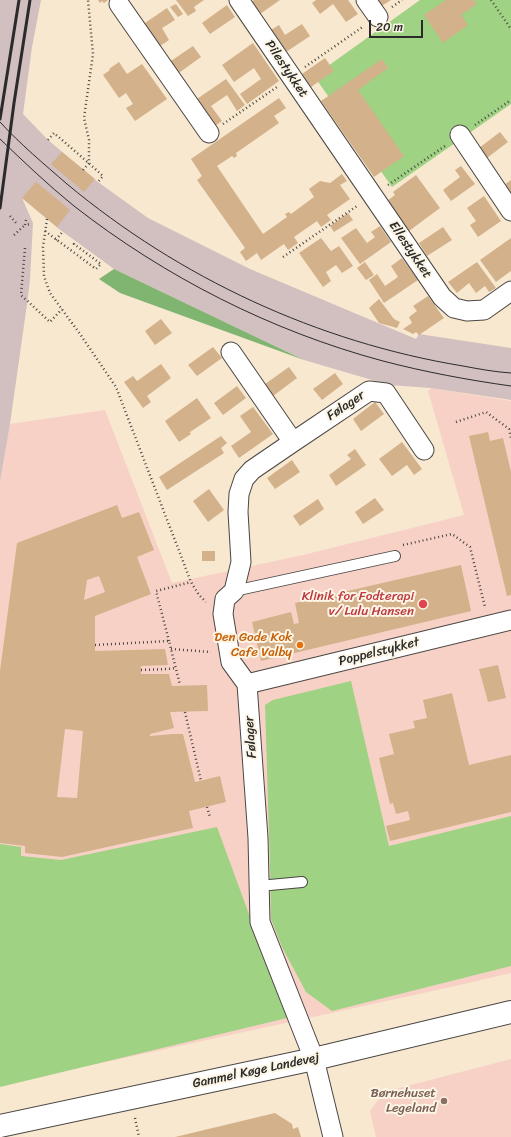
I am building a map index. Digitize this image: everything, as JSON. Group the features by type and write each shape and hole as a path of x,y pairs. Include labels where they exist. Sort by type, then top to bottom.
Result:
{"street":[{"name":"Pilestykket","path":"239,0 333,138"},
{"path":"366,0 378,17"},
{"path":"117,6 209,133"},
{"path":"460,135 511,210"},
{"name":"Ellestykket","path":"333,138 442,297 454,308 467,311 484,310 511,291"},
{"path":"231,352 293,442"},
{"name":"Følager","path":"333,1137 314,1059 260,922 258,838 247,684 230,662 223,614 225,599 234,591 241,562 239,494 244,480 252,470 369,391 386,393 424,450"},
{"name":"Poppelstykket","path":"247,684 511,620"},
{"name":"Gammel Køge Landevej","path":"0,1126 314,1059 511,1012"}],"lane":[{"path":"234,591 396,556"},
{"path":"259,886 302,882"}],"path":[{"path":"83,170 89,162 89,140 84,118 93,54 88,0"},
{"path":"491,0 511,29"},
{"path":"283,257 511,100"},
{"path":"48,140 54,133 89,162 103,176 98,182"},
{"path":"10,216 17,224"},
{"path":"47,219 43,247 44,276 50,293 116,387 191,582 199,595 223,614"},
{"path":"25,225 26,220"},
{"path":"14,235 25,225 30,224"},
{"path":"46,231 96,269 101,264 74,244 76,241"},
{"path":"57,239 63,231"},
{"path":"25,248 21,295 50,322 62,309"},
{"path":"456,422 486,412 510,429 511,438"},
{"path":"396,556 403,544 452,534 458,538 470,547 489,625"},
{"path":"180,686 156,592 191,582"},
{"path":"95,645 169,641"},
{"path":"171,649 229,654"},
{"path":"141,670 176,668"},
{"path":"185,712 201,781"},
{"path":"207,807 210,817"}],"shaded area":[{"path":"0,0 41,0 32,47 23,114 48,140 98,182 148,218 250,269 416,339 419,334 511,348 511,400 431,388 389,385 304,360 114,269 59,229 22,198 33,223 30,280 10,424 0,481"},
{"path":"431,388 511,401 511,973 0,1085 0,477 10,424 105,410 172,583 303,555 464,515 428,391"},
{"name":"Børnehuset Legeland","path":"511,1059 511,1137 376,1137 370,1111 384,1092"}],"green space":[{"path":"420,0 511,0 511,104 392,187 314,76"},
{"path":"114,269 304,360 120,293 99,279"},
{"path":"351,681 389,846 511,816 511,966 332,1011 306,992 282,947 271,919 265,705 273,700"},
{"path":"217,827 287,1018 0,1087 0,844 21,847 21,856 61,860"}],"building":[{"path":"98,0 108,0 104,3 102,1 100,3"},
{"path":"176,0 204,0 194,7 196,11 188,16"},
{"path":"254,0 280,0 260,14 252,2"},
{"path":"316,0 348,0 358,14 346,22 333,4 320,14 312,3"},
{"path":"375,0 391,0 380,7"},
{"path":"446,0 474,0 477,4 461,15 468,25 443,43 424,15"},
{"path":"176,4 183,14 178,17 170,7"},
{"path":"227,5 235,17 210,34 202,23"},
{"path":"167,8 175,20 162,28 169,40 157,48 142,25"},
{"path":"302,24 310,36 286,52 271,30 279,25 285,35"},
{"path":"253,43 279,81 247,104 240,94 261,79 254,68 234,82 222,65"},
{"path":"193,46 201,57 176,75 168,63"},
{"path":"325,58 334,71 311,87 302,74"},
{"path":"382,59 388,68 358,90 404,156 374,177 321,101"},
{"path":"119,62 127,74 142,64 167,99 135,121 126,108 133,104 126,93 119,98 103,75"},
{"path":"226,79 245,105 237,111 227,95 211,106 222,121 212,128 194,101"},
{"path":"279,98 286,108 274,116 279,123 236,153 237,156 234,158 232,156 217,166 263,234 287,217 285,214 289,212 291,214 314,197 309,189 320,181 330,183 342,174 347,181 340,185 350,199 327,215 331,220 321,227 317,221 294,237 298,243 288,250 284,244 261,260 257,253 246,261 240,252 245,248 197,180 202,176 191,159"},
{"path":"500,132 508,142 487,158 479,148"},
{"path":"62,152 95,179 84,192 51,164"},
{"path":"461,166 475,184 451,201 443,190 460,177 455,170"},
{"path":"416,175 440,208 409,231 387,201 395,195 393,192"},
{"path":"511,180 511,195 504,185"},
{"path":"36,182 70,210 57,227 22,198"},
{"path":"484,196 501,221 478,237 470,225 476,221 467,208"},
{"path":"348,213 353,220 334,232 330,226"},
{"path":"380,226 391,242 360,264 341,238 356,228 367,243 375,237 371,232"},
{"path":"443,227 452,240 427,256 419,243"},
{"path":"321,238 331,251 339,246 353,266 342,273 336,265 326,272 331,281 323,287 299,253"},
{"path":"511,238 511,271 496,282 480,260"},
{"path":"402,258 418,280 384,303 369,280 377,274 385,286 398,277 391,266"},
{"path":"365,262 374,275 366,280 357,268"},
{"path":"477,262 496,288 489,292 485,286 476,293 469,283 457,293 448,282"},
{"path":"428,296 444,318 419,335 416,332 413,334 403,329 412,323 409,317 417,311 413,306"},
{"path":"379,299 394,319 400,322 397,328 379,323 369,308"},
{"path":"161,319 172,333 155,345 145,331"},
{"path":"213,347 222,358 197,376 188,365"},
{"path":"161,364 171,378 147,396 151,402 143,408 124,382 133,376 137,381"},
{"path":"289,367 297,378 273,396 265,384"},
{"path":"335,373 343,384 322,400 313,389"},
{"path":"237,386 246,398 223,415 214,403"},
{"path":"197,398 211,418 190,432 191,434 179,442 165,421"},
{"path":"375,402 384,414 361,431 353,419"},
{"path":"253,407 273,434 239,458 231,446 251,432 240,416"},
{"path":"488,432 490,441 503,438 511,472 511,595 507,596 469,436"},
{"path":"221,436 227,443 221,448 224,453 167,490 159,477"},
{"path":"402,442 422,469 414,475 407,465 392,476 379,459"},
{"path":"355,449 366,465 336,486 329,475 351,459 347,455"},
{"path":"292,460 300,472 275,489 267,478"},
{"path":"209,489 224,510 208,522 193,501"},
{"path":"375,498 384,510 363,524 355,512"},
{"path":"318,499 324,509 300,526 293,516"},
{"path":"117,505 122,518 139,512 154,550 137,557 151,594 95,616 95,651 165,649 168,665 141,666 141,674 169,674 172,686 207,685 208,711 170,712 174,728 150,734 150,736 183,734 195,782 220,776 226,802 189,811 193,828 62,857 25,853 25,846 0,843 0,671 17,543","holes":["99,576 105,592 84,600 87,580","65,729 83,731 77,798 57,797"]},
{"path":"202,551 215,551 215,561 202,561"},
{"path":"461,565 471,611 261,661 252,622 291,612 294,624 299,623 295,603"},
{"path":"498,665 506,698 488,702 479,669"},
{"path":"452,693 469,765 511,755 511,812 390,841 386,826 410,820 408,811 396,814 393,803 390,804 379,758 394,754 389,734 415,728 413,721 427,718 423,700"},
{"path":"275,1113 292,1124 293,1129 298,1127 301,1137 175,1137"}],"tram line":[{"path":"0,122 24,146 67,184 110,218 156,249 203,277 303,323 355,341 409,355 481,369 511,373"},
{"path":"0,139 64,198 109,232 145,256 221,299 300,334 341,349 415,369 511,386"}],"railway":[{"path":"0,119 19,0"},
{"path":"0,208 30,0"}],"place":[{"name":"Klinik for Fodterapi v/ Lulu Hansen","path":"423,604"},
{"name":"Den Gode Kok Cafe Valby","path":"300,645"},
{"name":"Børnehuset Legeland","path":"444,1101"}]}
